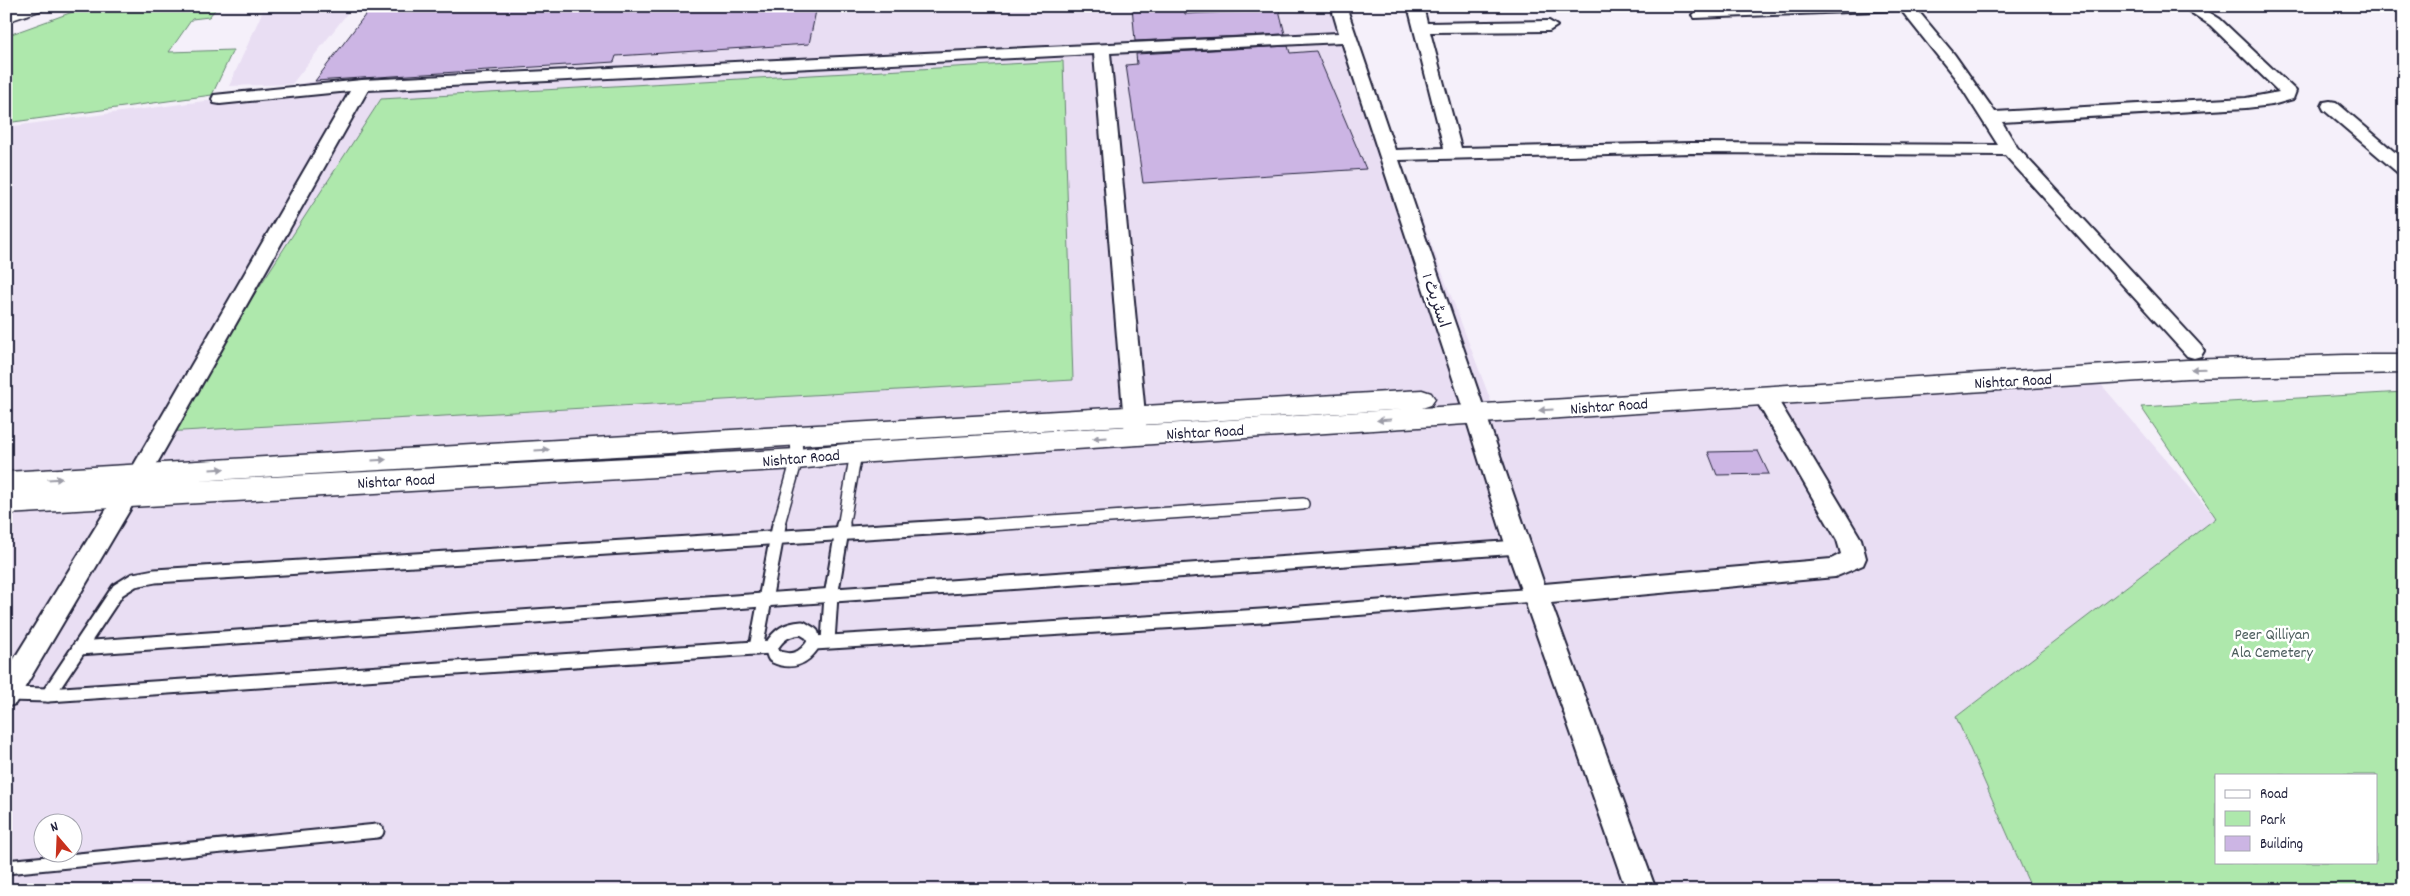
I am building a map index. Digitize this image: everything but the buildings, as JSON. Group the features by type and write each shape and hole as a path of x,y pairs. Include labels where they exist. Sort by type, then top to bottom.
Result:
{"main road":[{"path":"6,16 35,6"},
{"name":"Nishtar Road","path":"1473,406 2194,351 2404,348"},
{"name":"Nishtar Road","path":"6,482 133,484 797,447 1473,406 1764,395 2187,369 2404,364"},
{"name":"Nishtar Road","path":"797,447 856,453 1135,425"},
{"name":"Nishtar Road","path":"6,503 133,484"}],"street":[{"name":"اسٹریٹ 1","path":"1338,6 1473,406 1518,547 1640,890"},
{"path":"1415,6 1454,154"},
{"path":"1700,15 1791,9 1898,6"},
{"path":"1906,6 1938,43 1992,117 2010,150 2194,351"},
{"path":"1992,117 2246,103 2272,100 2286,95 2288,91 2215,22 2188,6"},
{"path":"1420,28 1548,26"},
{"path":"220,99 362,85 1348,37"},
{"path":"1102,50 1135,425"},
{"path":"7,695 133,484 362,85"},
{"path":"2330,106 2404,169"},
{"path":"1387,154 1710,148 2010,150"},
{"path":"1535,595 1835,568 1854,558 1850,539 1764,395"}],"lane":[{"path":"756,648 775,539 797,447"},
{"path":"828,641 831,596 856,453"},
{"path":"48,695 118,590 134,580 155,576 775,539 1303,504"},
{"path":"79,648 1518,547"},
{"path":"814,643 1261,616 1535,595"},
{"path":"802,628 812,634 814,643 809,653 797,660 784,661 774,656 771,647 777,636 788,629 802,628"},
{"path":"7,695 48,695 771,647"},
{"path":"6,867 377,831"}],"shaded area":[{"path":"265,6 353,6 292,84 229,86"},
{"path":"372,6 1341,6 1492,404 2087,368 2216,518 1956,717 2032,890 6,890 6,127 220,99 315,81"}],"green space":[{"path":"89,6 218,6 209,17 192,19 169,52 233,50 212,95 6,123 6,36"},
{"path":"1063,61 1073,380 165,432 381,99"},
{"name":"Peer Qilliyan Ala Cemetery","path":"2404,392 2404,890 2032,890 1956,717 2216,518 2141,407"}]}
